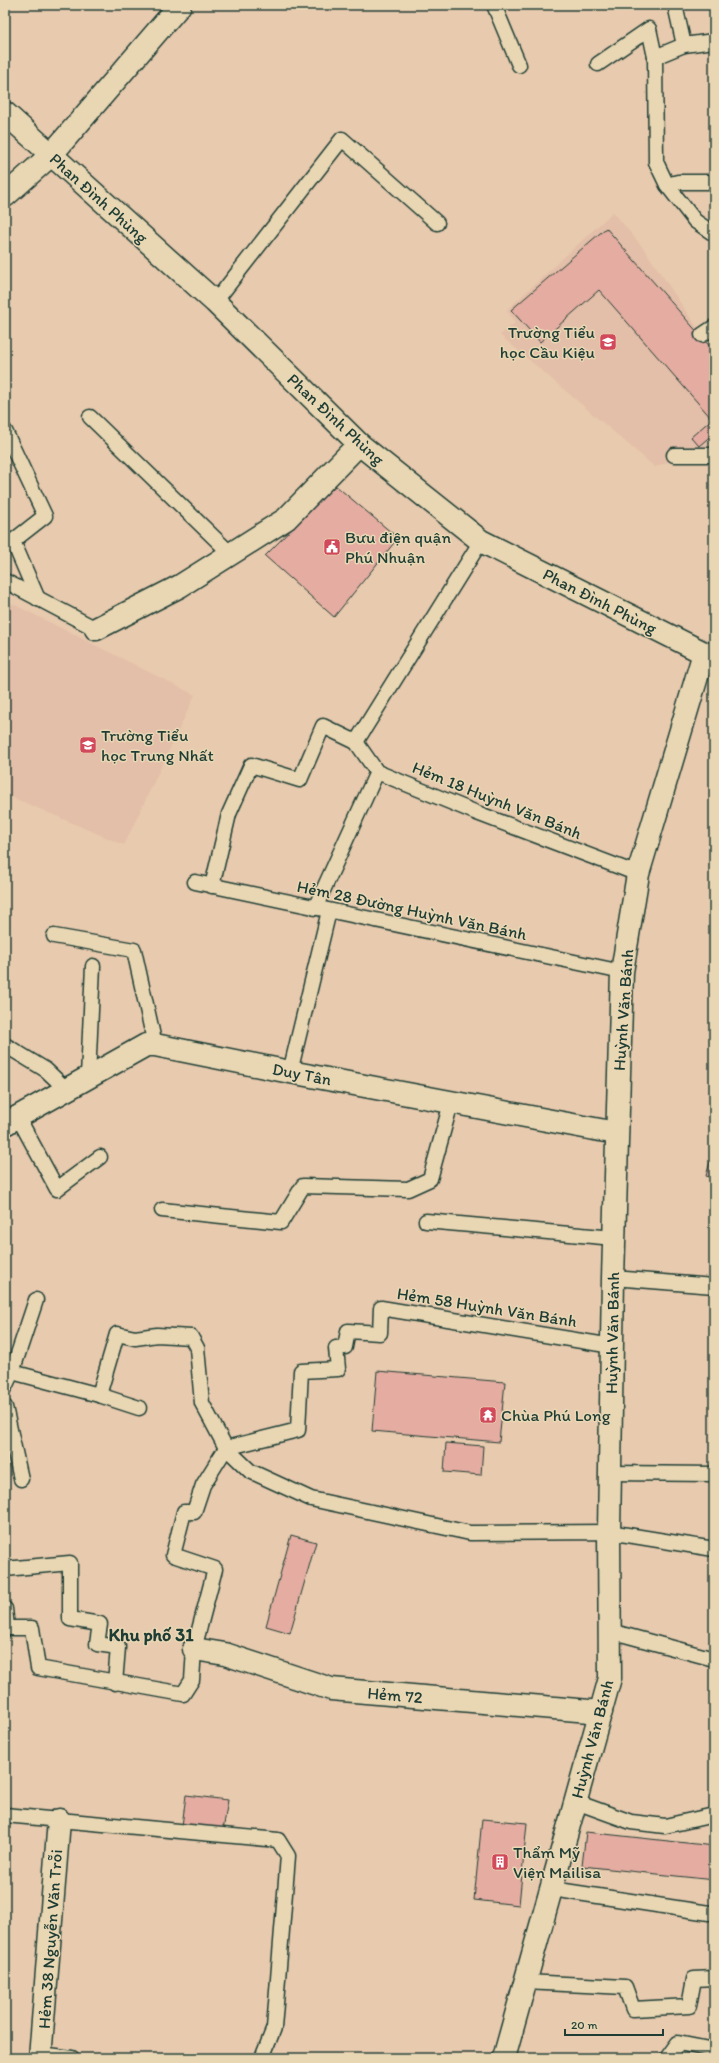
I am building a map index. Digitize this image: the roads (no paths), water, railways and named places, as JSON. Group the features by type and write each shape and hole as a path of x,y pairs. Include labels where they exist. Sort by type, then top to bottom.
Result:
{"street":[{"path":"5,196 51,155 180,5"},
{"name":"Phan Đình Phùng","path":"5,113 215,302 359,444 481,541 709,654"},
{"path":"96,629 180,586 286,520 359,444"},
{"name":"Huỳnh Văn Bánh","path":"504,2058 610,1678 609,1532 613,1278 616,1133 622,972 638,874 709,654"},
{"path":"11,1120 146,1045 155,1044"},
{"name":"Duy Tân","path":"155,1044 290,1072 616,1133"},
{"name":"Hẻm 72","path":"194,1650 225,1654 331,1689 601,1712"},
{"name":"Hẻm 38 Nguyễn Văn Trỗi","path":"41,2056 59,1820"}],"lane":[{"path":"494,5 519,65"},
{"path":"674,5 684,45"},
{"path":"598,64 649,29 656,56 656,162 667,186 695,221 714,234"},
{"path":"656,56 684,45 714,42"},
{"path":"215,302 342,139 437,223"},
{"path":"667,186 678,182 714,182"},
{"path":"702,335 714,327"},
{"path":"90,417 231,554"},
{"path":"5,431 45,516 13,541 38,599"},
{"path":"674,455 714,455"},
{"path":"356,742 481,541"},
{"path":"5,581 96,629"},
{"path":"212,886 228,814 251,765 300,780 323,726 356,742 377,772 315,908"},
{"name":"Hẻm 18 Huỳnh Văn Bánh","path":"377,772 476,813 638,874"},
{"name":"Hẻm 28 Đường Huỳnh Văn Bánh","path":"195,882 622,972"},
{"path":"290,1072 329,911"},
{"path":"54,936 134,950 155,1044"},
{"path":"88,1077 93,966"},
{"path":"5,1045 46,1070 67,1090"},
{"path":"162,1210 281,1222 303,1186 408,1188 430,1178 451,1103"},
{"path":"11,1120 56,1189 100,1157"},
{"path":"426,1221 614,1238"},
{"path":"613,1278 714,1286"},
{"path":"5,1387 12,1372 36,1300"},
{"name":"Hẻm 58 Huỳnh Văn Bánh","path":"226,1448 298,1430 301,1371 338,1369 336,1348 345,1347 348,1331 380,1333 381,1308 612,1346"},
{"path":"99,1395 117,1334 135,1338 156,1335 191,1337 197,1348 202,1403 226,1448 250,1471 311,1499 470,1533 609,1532 714,1549"},
{"path":"12,1372 99,1395 139,1408"},
{"path":"5,1407 21,1478"},
{"path":"5,1609 6,1628 32,1628 38,1668 114,1683 183,1694 192,1680 194,1650 215,1569 173,1555 184,1512 194,1512 203,1485 226,1448"},
{"path":"610,1473 714,1474"},
{"path":"5,1569 70,1563 70,1619 100,1624 97,1644 118,1647 114,1683"},
{"path":"610,1631 714,1659"},
{"path":"576,1802 631,1822 666,1826 714,1815"},
{"path":"5,1815 278,1840 288,1856 274,2028 262,2058"},
{"path":"552,1889 709,1913 714,1912"},
{"path":"525,1982 625,1987 633,2009 689,2006 694,1979 714,1978"},
{"path":"666,2058 678,2043 713,2047"},
{"path":"41,2056 72,2058"}],"place":[{"name":"Trường Tiểu học Cầu Kiệu","path":"608,342"},
{"name":"Bưu điện quận Phú Nhuận","path":"332,547"},
{"name":"Trường Tiểu học Trung Nhất","path":"88,745"},
{"name":"Chùa Phú Long","path":"488,1415"},
{"name":"Thẩm Mỹ Viện Mailisa","path":"500,1862"}],"district":[{"name":"Khu phố 31","path":"151,1635"}]}
